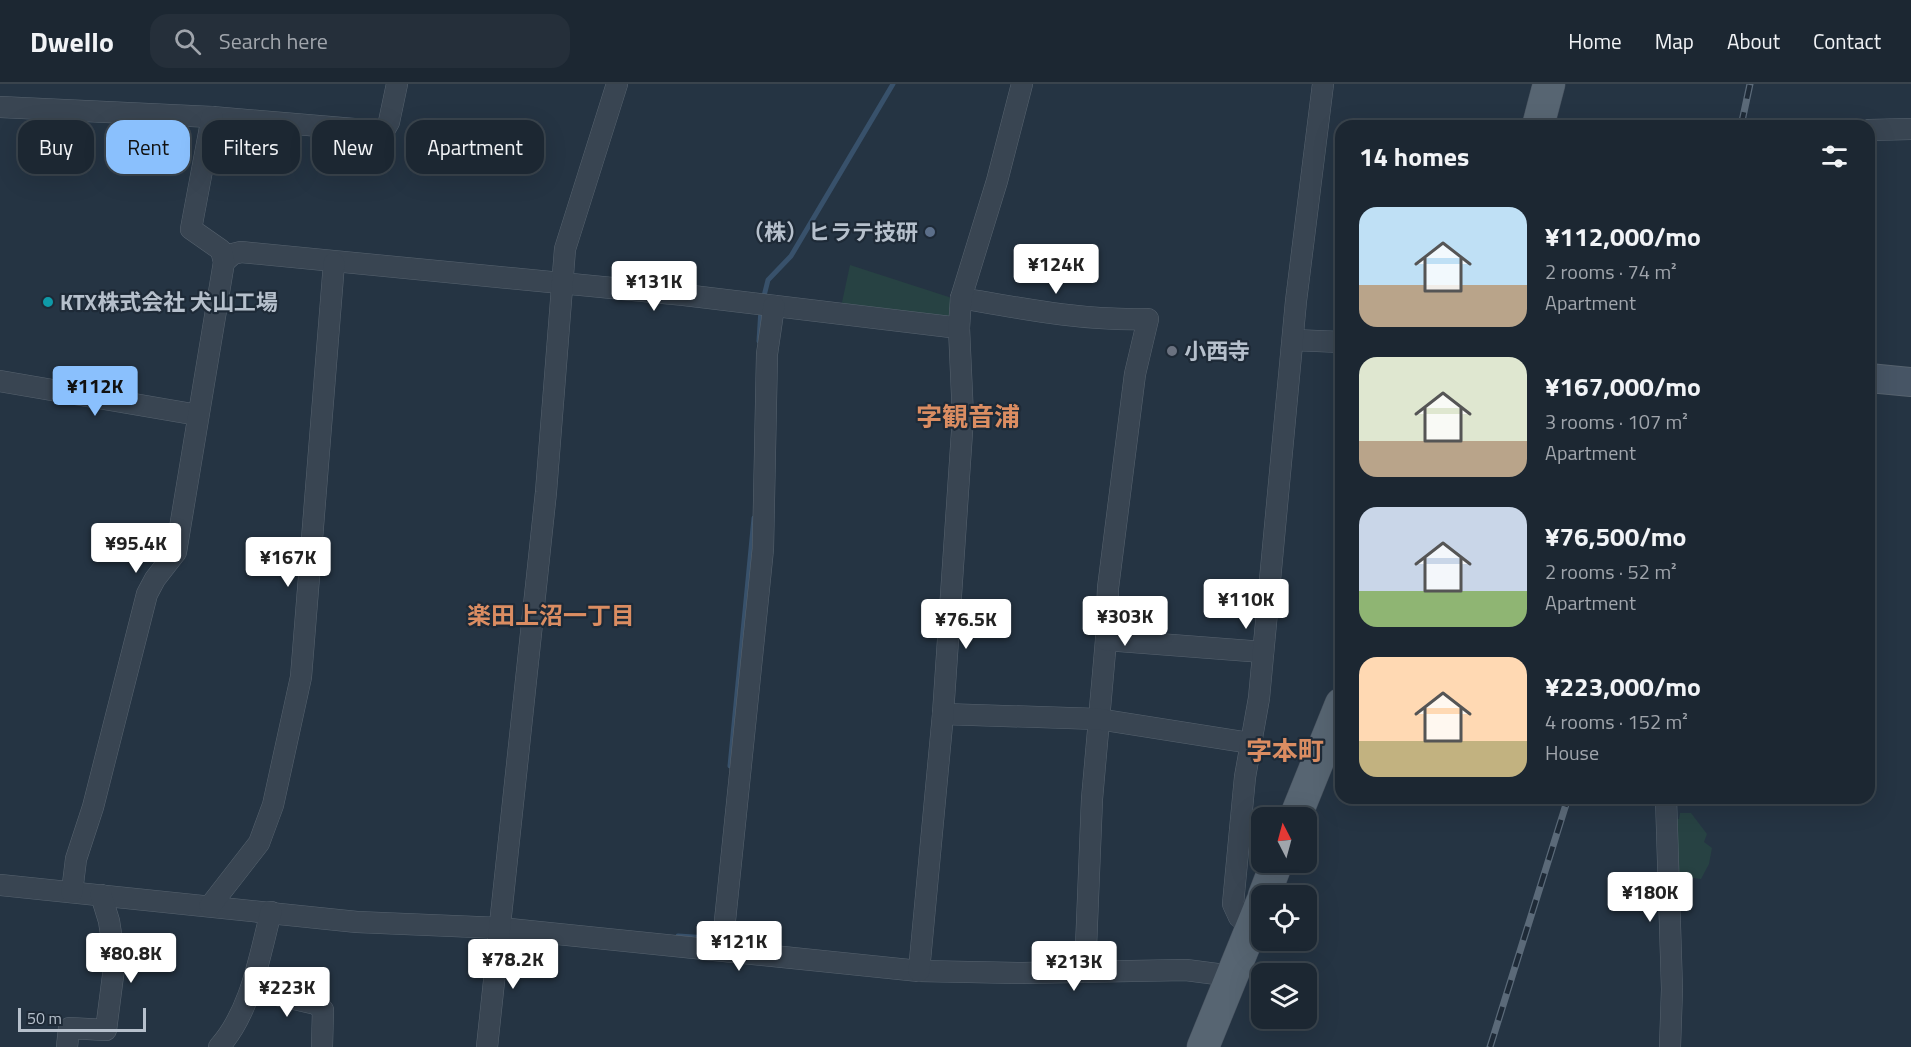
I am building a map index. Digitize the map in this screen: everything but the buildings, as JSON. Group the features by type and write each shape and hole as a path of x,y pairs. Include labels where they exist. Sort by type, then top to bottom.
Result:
{"main road":[{"path":"1540,120 1549,84"},
{"path":"1299,807 1335,719"},
{"path":"1203,1047 1251,928"}],"street":[{"path":"0,108 212,117 378,131 386,129 390,122 398,84"},
{"path":"487,1047 546,492 565,249 617,84"},
{"path":"919,971 943,714 963,417 959,328 961,298 997,181 1022,84"},
{"path":"1251,911 1239,917 1233,904 1250,743 1259,698 1293,340 1323,84"},
{"path":"72,891 76,859 96,796 147,594 155,579 176,552 224,262 221,250 191,229 212,117"},
{"path":"1875,130 1911,129"},
{"path":"224,262 233,254 241,252 748,303 959,328"},
{"path":"210,906 259,843 273,805 295,711 301,677 334,263"},
{"path":"961,298 1062,316 1108,320 1148,319 1131,403 1108,588 1106,640 1098,719 1085,972"},
{"path":"722,950 763,549 767,354 774,306"},
{"path":"1293,340 1335,342"},
{"path":"1875,379 1911,382"},
{"path":"0,381 198,415"},
{"path":"1106,640 1263,652"},
{"path":"943,714 1098,719 1250,743"},
{"path":"1666,804 1671,989 1670,1047"},
{"path":"0,885 357,922 500,928 919,971 1186,970 1232,976"},
{"path":"67,1047 69,1028 106,1030 114,960 109,921 101,895"},
{"path":"219,1047 235,1024 251,989 271,912"},
{"path":"251,989 316,1004 323,1010 322,1047"}],"green space":[{"path":"850,265 955,299 948,319 841,307"},
{"path":"1680,813 1691,813 1707,834 1704,842 1712,848 1709,864 1701,879 1676,876 1672,818 1679,819"}],"waterway":[{"path":"763,300 768,280 791,256 893,84"},
{"path":"759,341 761,309"},
{"path":"730,766 754,518"},
{"path":"678,936 709,938 717,931"}],"railway":[{"path":"1742,120 1750,84"},
{"path":"1490,1047 1566,804"}],"place":[{"name":"（株）ヒラテ技研","path":"930,232"},
{"name":"KTX株式会社 犬山工場","path":"48,302"},
{"name":"小西寺","path":"1172,351"}],"district":[{"name":"字観音浦","path":"968,417"},
{"name":"楽田上沼一丁目","path":"551,616"},
{"name":"字本町","path":"1285,751"}]}
